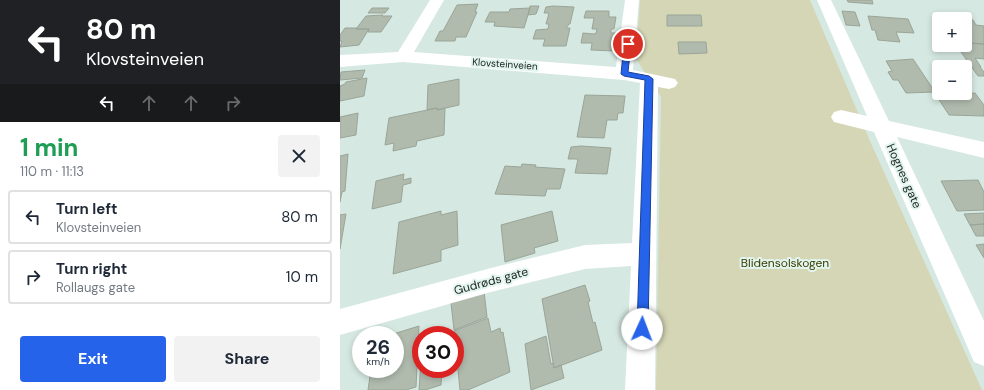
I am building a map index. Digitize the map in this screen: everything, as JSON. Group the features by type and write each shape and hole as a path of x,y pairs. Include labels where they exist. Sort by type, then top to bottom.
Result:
{"street":[{"path":"403,57 438,0"},
{"path":"624,74 632,0"},
{"name":"Hognes gate","path":"824,0 984,352"},
{"name":"Klovsteinveien","path":"340,61 403,57 624,74 659,81 645,254"},
{"path":"841,117 947,143 984,150"},
{"path":"640,390 645,254"},
{"name":"Gudrøds gate","path":"340,322 491,280 585,257 645,254"}],"green space":[{"name":"Blidensolskogen","path":"640,0 810,0 870,141 982,390 656,390 661,97 636,59"}],"building":[{"path":"847,0 872,0 873,4 848,2"},
{"path":"478,4 475,12 477,12 466,37 456,37 455,41 435,41 440,31 443,31 457,5"},
{"path":"530,6 539,6 536,14 528,15"},
{"path":"546,7 574,7 570,24 566,28 570,28 566,46 543,46 545,39 533,39 536,30 548,29 549,24 546,24 549,13 544,13"},
{"path":"372,8 389,8 385,13 368,13"},
{"path":"530,8 524,28 494,26 495,22 485,22 490,12 509,12 510,9"},
{"path":"586,11 609,11 609,17 616,17 614,29 611,29 611,33 616,33 614,51 591,50 592,43 581,43 583,33 594,34 596,33 597,29 592,29 594,18 584,18"},
{"path":"842,11 855,12 860,26 846,25"},
{"path":"383,15 382,16 392,16 381,32 368,32 369,29 356,29 366,16"},
{"path":"667,15 701,15 702,26 667,26"},
{"path":"868,16 908,19 914,33 896,32 900,42 878,40 875,30 872,30"},
{"path":"972,20 976,25 984,26 984,44 972,43"},
{"path":"345,28 369,29 359,45 340,47 342,41 340,41 340,35"},
{"path":"678,42 706,42 707,53 679,54"},
{"path":"972,43 984,44 984,59 975,58 984,72 984,76 978,76 972,68 972,60 967,60 961,52 972,52"},
{"path":"913,59 932,88 932,92 906,93 898,80 893,80 888,72 892,71 886,61"},
{"path":"365,70 362,78 340,80 341,72"},
{"path":"367,78 364,96 340,101 340,86 346,82"},
{"path":"459,79 459,105 437,110 437,108 427,110 428,85"},
{"path":"972,93 975,93 984,105 984,116 949,115 939,100 972,100"},
{"path":"585,95 625,96 623,113 618,113 617,120 607,120 604,138 577,137"},
{"path":"437,108 437,110 445,108 444,135 417,141 416,146 393,151 394,143 385,145 389,118"},
{"path":"358,113 356,135 340,138 340,117"},
{"path":"581,146 611,148 607,174 575,173 578,159 568,159 571,147"},
{"path":"348,154 345,191 342,192 340,202 340,156"},
{"path":"522,164 536,165 535,167 565,169 560,189 547,189 545,196 495,194 505,166 521,167"},
{"path":"404,174 403,180 411,178 411,183 403,185 401,202 372,209 376,181"},
{"path":"978,180 984,192 984,210 957,211 941,181"},
{"path":"441,211 441,215 457,211 458,245 441,250 441,261 393,274 399,222"},
{"path":"552,211 558,241 534,248 535,253 505,262 501,225"},
{"path":"984,213 984,224 970,225 964,214"},
{"path":"346,214 340,249 340,215"},
{"path":"984,224 984,236 976,236 970,225"},
{"path":"984,244 984,258 976,245"},
{"path":"585,285 590,301 588,302 593,323 595,322 602,350 554,368 542,299"},
{"path":"484,291 487,317 464,326 454,326 451,303"},
{"path":"488,318 491,332 500,328 501,333 503,332 510,372 468,390 460,390 459,378 464,378 464,327"},
{"path":"412,328 412,378 416,378 416,387 406,390 368,390 370,378 404,378 404,331"},
{"path":"546,336 551,364 553,363 554,368 561,365 564,378 531,390 525,344"},
{"path":"420,378 441,378 441,385 425,390 419,390"}],"route":[{"path":"628,44 624,74 649,79 642,329"}]}
